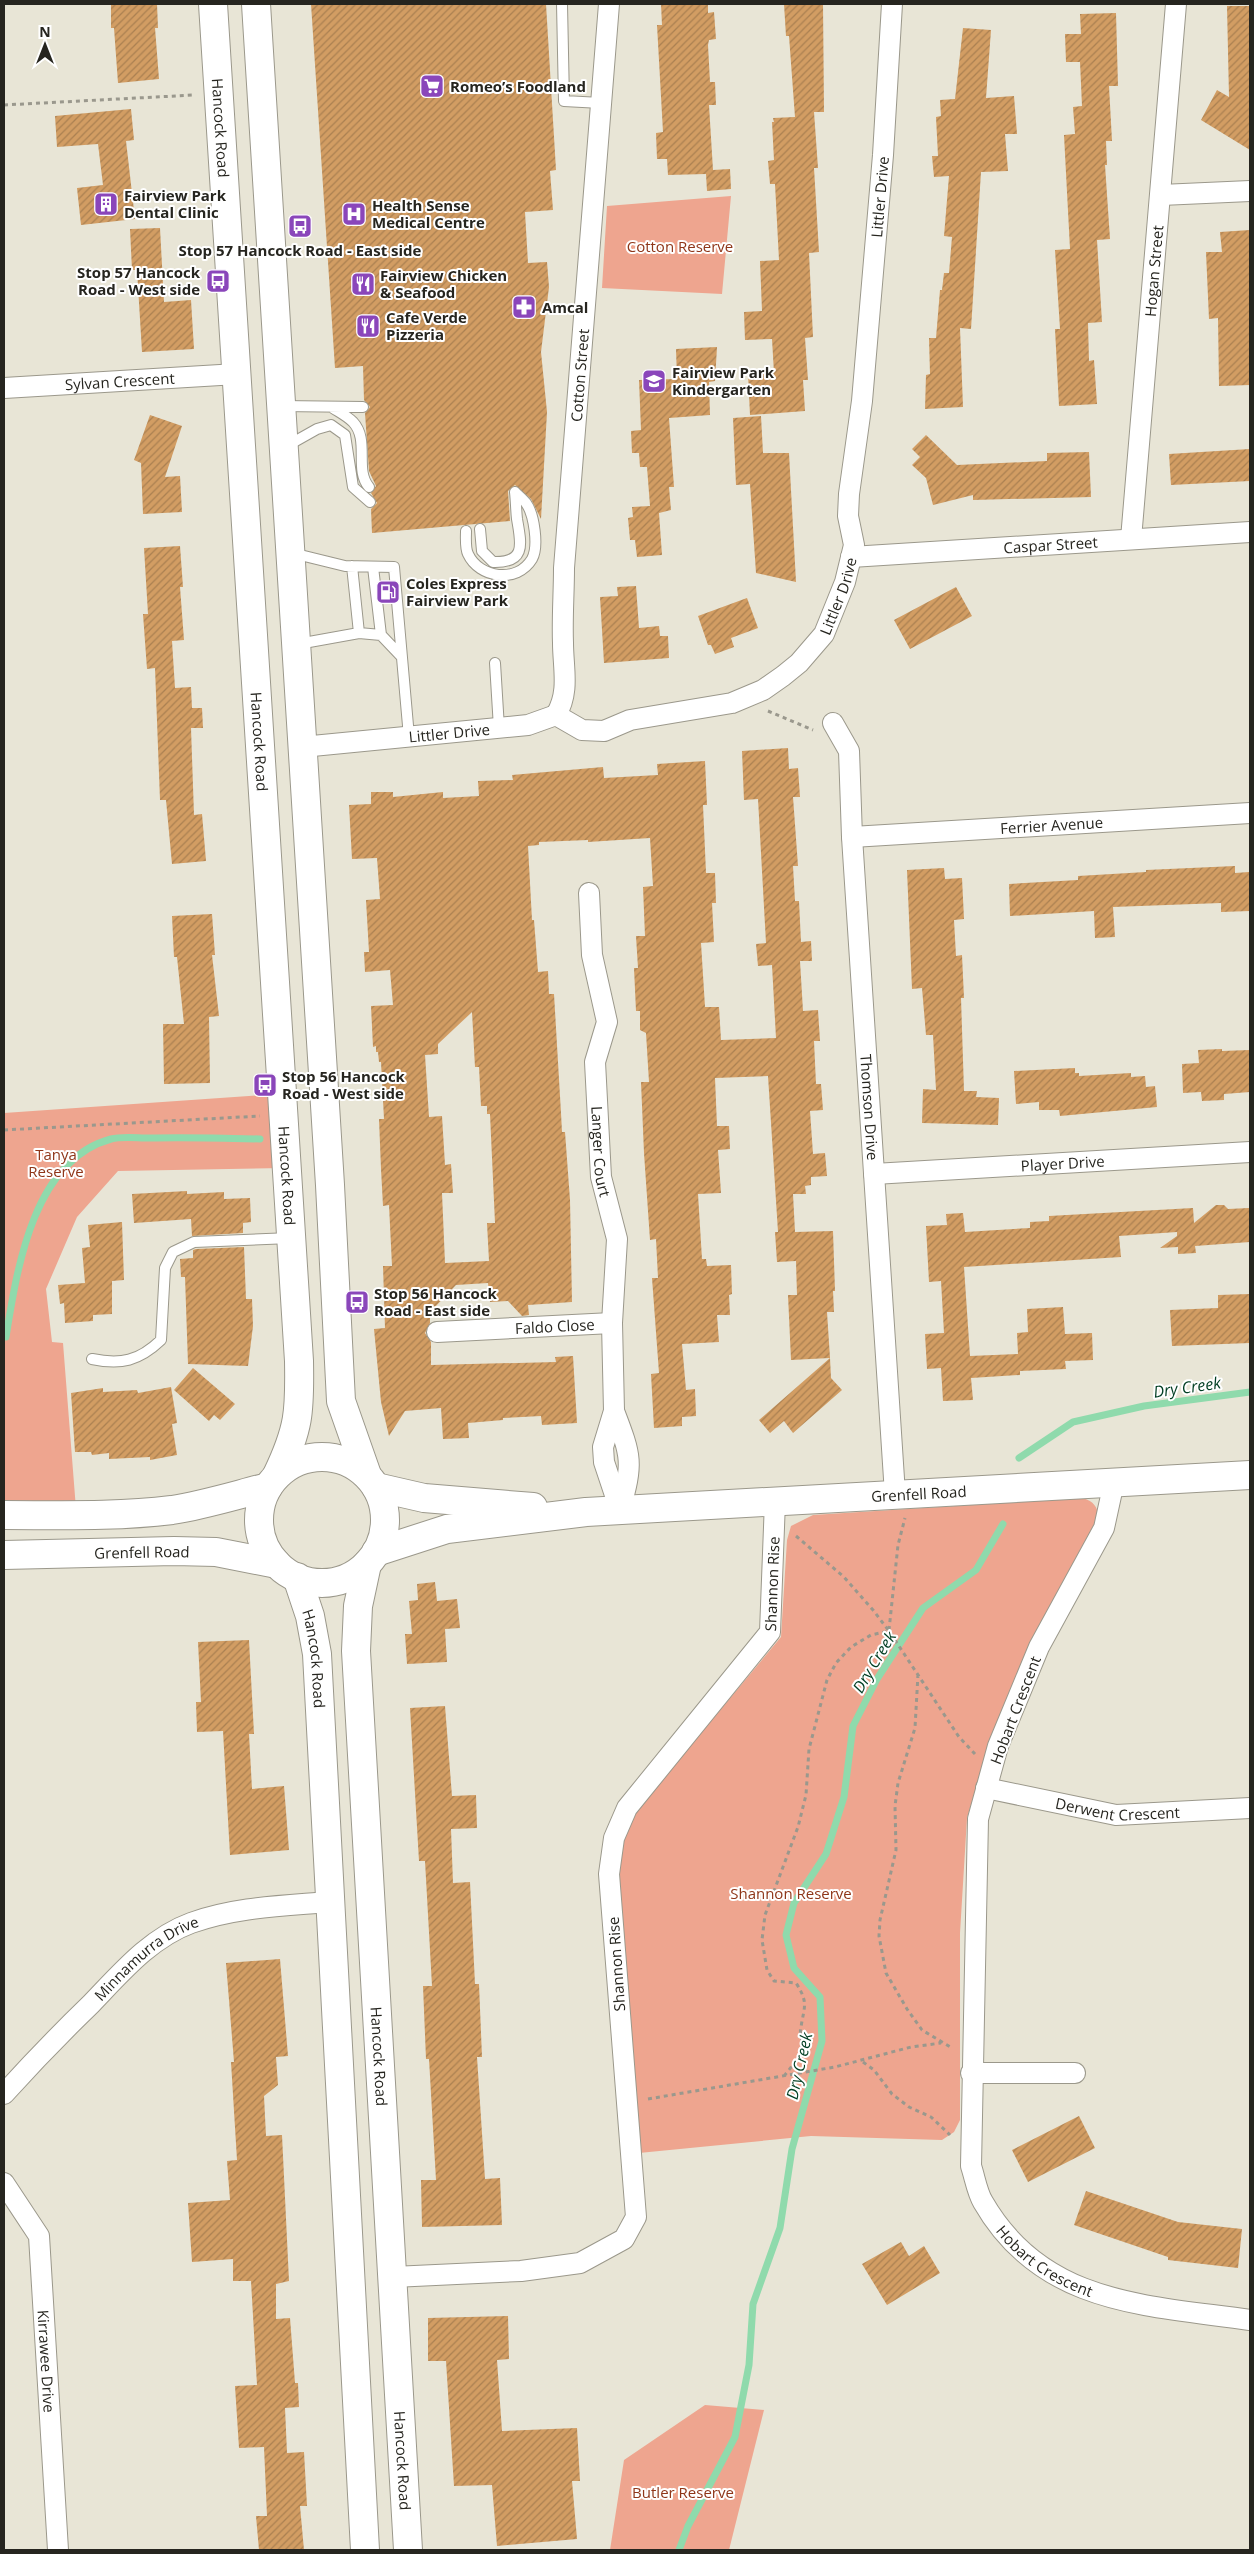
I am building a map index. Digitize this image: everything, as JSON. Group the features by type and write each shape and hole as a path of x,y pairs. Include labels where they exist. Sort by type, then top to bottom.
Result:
{"main road":[{"name":"Hancock Road","path":"213,4 284,1114 300,1404 292,1444 273,1481"},
{"path":"256,4 341,1401 371,1481 383,1503 385,1520 383,1536 371,1558 352,1575 334,1581 315,1582 287,1571 265,1547 259,1527 260,1506 273,1481"},
{"path":"274,297 266,339 254,356 237,374 280,414"},
{"path":"257,690 276,722 285,733 302,747"},
{"path":"266,832 280,775 302,747"},
{"path":"4,1515 92,1515 170,1510 197,1506 273,1481 298,1461 322,1456 346,1461 371,1481"},
{"name":"Grenfell Road","path":"371,1558 446,1529 586,1512 775,1509 901,1494 1250,1475"},
{"name":"Grenfell Road","path":"371,1481 424,1498 586,1512"},
{"name":"Grenfell Road","path":"4,1555 183,1551 242,1556 287,1571"},
{"name":"Hancock Road","path":"371,1558 358,1606 356,1651 408,2550"},
{"name":"Hancock Road","path":"287,1571 310,1616 317,1654 365,2550"}],"street":[{"name":"Cotton Street","path":"556,715 566,688 562,642 564,568 609,4"},
{"name":"Littler Drive","path":"302,747 528,725 556,715 582,730 604,731 630,720 732,703 756,692 799,663 824,634 845,582 854,545 848,516 849,494 862,401 883,156 892,4"},
{"name":"Hogan Street","path":"1130,539 1161,196 1176,4"},
{"path":"1161,196 1250,191"},
{"name":"Sylvan Crescent","path":"4,388 237,374"},
{"name":"Caspar Street","path":"851,557 1250,532"},
{"name":"Thomson Drive","path":"837,729 849,751 852,836 874,1174 901,1494"},
{"name":"Ferrier Avenue","path":"852,836 1250,813"},
{"name":"Langer Court","path":"589,893 592,954 607,1022 595,1062 601,1177 617,1239 612,1323 614,1411 603,1447 604,1462 620,1510"},
{"name":"Player Drive","path":"874,1174 1250,1152"},
{"name":"Faldo Close","path":"437,1332 612,1323"},
{"name":"Hobart Crescent","path":"1114,1482 1104,1528 1039,1647 998,1746 978,1819 971,2065 971,2166 982,2201 1015,2248 1074,2286 1119,2301 1250,2320"},
{"name":"Shannon Rise","path":"393,2277 521,2271 580,2263 624,2239 636,2217 609,1874 614,1838 627,1808 770,1632 775,1509"},
{"name":"Derwent Crescent","path":"989,1779 1116,1815 1250,1808"},
{"name":"Minnamurra Drive","path":"4,2094 133,1961 163,1937 189,1924 221,1914 253,1908 329,1902"},
{"path":"971,2065 1075,2073"},
{"name":"Kirrawee Drive","path":"4,2183 39,2236 58,2550"}],"lane":[{"path":"562,4 564,101 601,104"},
{"path":"280,414 333,408 364,407"},
{"path":"333,408 354,422 363,442 363,471 369,487"},
{"path":"283,449 318,428 331,425 345,434 353,487 370,502"},
{"path":"466,531 468,554 484,572 499,576 516,573 531,560 536,546 534,527 526,504 515,492 522,541 518,553 506,562 493,562 482,551 480,529"},
{"path":"289,552 352,566 394,566 409,737"},
{"path":"352,566 359,633"},
{"path":"373,566 381,635 401,656"},
{"path":"295,645 359,633 381,635"},
{"path":"495,664 499,728"},
{"path":"92,1359 112,1363 127,1361 150,1351 161,1340 165,1268 173,1252 194,1242 291,1238"}],"path":[{"path":"4,105 219,94"},
{"path":"756,692 764,709 824,734 837,729"},
{"path":"4,1130 284,1114"},
{"path":"890,1631 898,1546 904,1528 901,1494"},
{"path":"775,1509 844,1577 890,1631 959,1737 989,1779"},
{"path":"784,2076 798,2058 803,2046 800,2028 805,2014 805,1999 796,1983 774,1981 767,1970 762,1940 765,1915 798,1827 806,1795 809,1750 827,1680 836,1663 852,1647 871,1635 890,1631"},
{"path":"918,1674 915,1728 898,1783 895,1806 896,1850 880,1920 879,1936 886,1973 922,2030 971,2065"},
{"path":"627,2102 862,2062 911,2047 942,2043"},
{"path":"862,2062 874,2070 892,2094 909,2107 931,2117 971,2153"}],"green space":[{"name":"Cotton Reserve","path":"731,196 722,294 602,288 607,206"},
{"name":"Tanya Reserve","path":"279,1094 284,1168 118,1171 77,1217 46,1289 52,1342 63,1343 76,1509 4,1510 4,1113"},
{"name":"Shannon Reserve","path":"1083,1498 1094,1505 1099,1517 989,1746 967,1818 960,1933 960,2120 954,2132 942,2140 811,2136 639,2153 618,1874 622,1841 635,1812 781,1637 787,1540 791,1526 813,1515"},
{"name":"Butler Reserve","path":"705,2405 764,2410 729,2550 610,2550 624,2460"}],"building":[{"path":"111,4 157,4 158,28 155,28 159,79 118,83 114,28 111,28"},
{"path":"311,4 546,4 556,170 550,171 553,210 525,212 528,263 547,262 549,287 541,352 547,412 541,519 531,499 515,485 508,491 510,521 372,533 371,509 377,503 371,493 376,486 369,471 365,413 370,407 364,400 363,366 335,368"},
{"path":"661,4 708,4 708,13 714,12 716,39 709,40 708,45 710,82 715,82 716,105 709,105 713,170 730,169 731,189 707,191 706,174 668,175 667,159 657,159 656,133 663,132 657,25 662,25"},
{"path":"784,4 823,4 824,112 814,112 818,168 814,168 819,252 809,253 813,337 805,338 808,380 803,380 805,411 750,415 748,374 774,373 772,339 745,340 744,312 762,311 760,261 779,260 775,184 770,184 768,161 774,160 772,122 774,122 773,118 795,117 789,36 786,36"},
{"path":"1227,6 1250,6 1250,150 1201,120 1217,90 1229,97"},
{"path":"1116,13 1118,86 1109,86 1112,141 1106,141 1107,165 1105,165 1110,239 1097,240 1102,322 1088,323 1089,361 1094,360 1097,404 1059,406 1055,329 1060,329 1055,250 1070,249 1064,135 1075,134 1073,107 1082,106 1080,62 1066,62 1065,34 1081,34 1080,14"},
{"path":"963,28 991,30 986,98 1014,96 1017,134 1005,134 1008,171 981,172 971,329 960,328 963,407 925,409 926,375 930,374 929,338 936,338 940,290 942,290 944,273 949,273 952,237 944,236 949,176 934,177 932,156 938,156 936,117 941,116 940,100 955,99"},
{"path":"131,109 134,140 126,141 135,219 81,225 77,188 103,185 98,144 57,147 55,116"},
{"path":"160,228 164,302 191,300 194,349 142,352 137,270 132,270 130,229"},
{"path":"1250,230 1250,385 1219,386 1218,318 1209,319 1206,252 1222,252 1220,232"},
{"path":"717,347 715,381 709,382 710,415 669,418 674,487 669,487 671,510 659,513 662,555 637,557 635,540 630,540 628,518 633,517 632,507 650,506 647,467 640,467 639,453 632,453 631,431 641,430 639,380 677,379 676,349"},
{"path":"150,415 182,426 165,477 180,476 182,512 143,514 141,463 134,460"},
{"path":"761,416 763,453 789,453 796,582 756,573 750,484 736,485 733,418"},
{"path":"926,435 957,465 1047,461 1047,453 1089,452 1091,497 973,500 973,495 933,505 926,478 912,465 920,457 912,449"},
{"path":"1250,449 1250,481 1171,485 1169,454"},
{"path":"180,546 183,587 180,587 184,640 172,641 175,688 191,687 192,708 202,708 203,728 191,728 194,815 202,814 206,861 172,864 166,800 160,800 155,668 147,669 143,614 148,614 144,548"},
{"path":"636,586 639,628 659,626 660,636 668,636 669,658 604,663 600,597 618,596 617,587"},
{"path":"956,587 972,616 910,649 894,620"},
{"path":"747,598 758,628 731,638 734,647 715,654 711,645 708,645 698,616"},
{"path":"788,748 789,769 798,768 800,797 793,797 798,866 793,866 795,901 799,901 801,942 811,941 812,961 800,961 803,1011 818,1010 820,1041 814,1041 816,1084 821,1084 823,1110 810,1111 813,1154 825,1153 827,1176 811,1177 811,1185 805,1186 806,1194 793,1194 795,1232 833,1231 834,1312 827,1312 830,1358 791,1360 788,1295 797,1295 796,1261 777,1262 775,1232 778,1232 768,1076 715,1078 717,1126 729,1126 730,1149 718,1150 721,1193 698,1194 702,1259 706,1259 707,1266 731,1265 732,1294 729,1295 730,1315 717,1315 719,1342 682,1344 686,1390 695,1389 696,1416 682,1417 682,1426 654,1428 651,1374 659,1373 652,1278 658,1278 656,1239 650,1240 644,1153 641,1082 649,1082 646,1033 640,1030 640,1011 636,1011 634,968 638,968 636,936 645,936 643,887 653,886 650,838 588,842 588,840 539,842 539,845 528,846 532,920 534,920 538,972 548,971 549,994 554,994 562,1132 565,1132 570,1200 572,1302 528,1305 529,1315 522,1316 508,1301 490,1302 488,1283 456,1285 433,1309 430,1309 430,1323 425,1333 431,1342 431,1365 556,1362 555,1357 573,1356 577,1423 542,1425 541,1416 503,1418 503,1420 468,1423 469,1438 443,1439 441,1408 405,1411 389,1436 381,1402 374,1329 385,1328 383,1266 392,1266 389,1205 383,1206 381,1169 379,1119 384,1119 381,1062 379,1062 376,1046 373,1047 371,1006 393,1005 390,970 365,972 364,952 369,952 366,900 380,899 377,858 352,859 349,805 371,804 371,792 393,792 393,797 443,792 443,798 479,796 478,781 513,780 512,775 603,767 604,778 658,775 657,764 705,761 707,805 703,805 706,873 715,873 716,903 712,903 714,942 701,943 705,1007 719,1007 721,1040 776,1038 772,965 758,966 756,944 766,943 758,799 744,800 742,751","holes":["472,1012 475,1067 479,1067 481,1106 487,1106 487,1114 490,1114 495,1223 487,1223 489,1261 445,1263 442,1193 453,1193 451,1164 445,1165 442,1116 429,1117 425,1055 438,1054 438,1044"]},
{"path":"1235,866 1235,873 1249,872 1250,911 1221,912 1221,903 1113,907 1115,937 1095,938 1094,911 1010,916 1009,884 1078,880 1078,876 1146,872 1146,870"},
{"path":"944,868 945,879 962,878 964,919 954,920 956,956 962,955 964,998 961,998 964,1091 977,1091 976,1097 999,1098 998,1125 922,1123 923,1089 936,1090 933,1035 926,1035 922,988 912,989 907,870"},
{"path":"212,914 215,955 212,955 219,1016 209,1017 210,1083 164,1084 163,1024 184,1024 177,957 174,957 172,916"},
{"path":"1222,1049 1222,1051 1250,1050 1250,1092 1224,1094 1224,1100 1202,1101 1201,1092 1183,1093 1182,1064 1199,1063 1198,1050"},
{"path":"1075,1068 1075,1073 1079,1073 1079,1076 1131,1073 1131,1077 1145,1076 1146,1087 1155,1086 1157,1107 1060,1116 1059,1110 1039,1110 1039,1102 1016,1104 1014,1071"},
{"path":"187,1191 187,1194 224,1192 224,1199 250,1198 251,1222 243,1223 243,1233 192,1236 191,1219 134,1223 132,1194"},
{"path":"1216,1205 1224,1205 1228,1209 1249,1208 1250,1242 1195,1246 1196,1253 1178,1254 1178,1247 1160,1248 1177,1236 1177,1232 1119,1236 1121,1257 964,1267 970,1356 1018,1354 1017,1333 1028,1332 1027,1309 1063,1307 1065,1334 1092,1333 1093,1360 1065,1361 1066,1369 1020,1371 1020,1375 971,1378 973,1400 943,1401 941,1368 927,1369 925,1334 944,1333 941,1281 929,1282 926,1226 947,1225 946,1214 963,1213 965,1232 1030,1228 1030,1222 1049,1221 1049,1216 1193,1208 1194,1223"},
{"path":"122,1222 124,1280 112,1281 112,1314 93,1315 93,1321 65,1323 64,1303 60,1304 58,1285 85,1283 82,1248 90,1247 88,1225"},
{"path":"244,1247 246,1299 252,1299 253,1326 248,1366 188,1364 185,1277 181,1277 180,1259 193,1258 193,1250 196,1249"},
{"path":"1250,1294 1250,1343 1172,1346 1170,1310 1218,1308 1218,1295"},
{"path":"830,1358 831,1378 842,1390 793,1433 784,1421 770,1433 759,1420"},
{"path":"193,1368 235,1404 220,1420 214,1415 209,1421 174,1390"},
{"path":"171,1387 177,1423 172,1424 177,1455 150,1460 150,1457 109,1459 109,1453 92,1455 91,1452 75,1452 71,1393 103,1388 103,1392 137,1390 138,1393"},
{"path":"435,1582 437,1601 457,1599 460,1628 445,1629 447,1662 407,1664 405,1634 412,1634 409,1601 418,1600 417,1584"},
{"path":"249,1640 254,1734 249,1734 252,1789 284,1786 289,1850 230,1855 223,1731 197,1732 196,1702 201,1702 198,1642"},
{"path":"445,1706 452,1796 476,1795 477,1828 451,1829 453,1883 470,1882 475,1984 479,1984 482,2057 477,2057 485,2179 500,2178 502,2225 422,2227 421,2180 436,2180 429,2059 426,2059 423,1986 432,1986 425,1861 419,1861 410,1708"},
{"path":"280,1959 288,2056 276,2057 278,2085 264,2096 266,2136 282,2135 289,2281 276,2284 276,2319 290,2318 295,2383 298,2383 299,2407 285,2408 287,2453 304,2452 307,2506 300,2506 304,2550 259,2550 256,2516 267,2516 264,2447 239,2448 235,2386 257,2385 251,2281 233,2281 233,2259 192,2262 188,2203 230,2200 227,2161 237,2160 231,2062 234,2062 226,1963"},
{"path":"1079,2116 1095,2148 1028,2182 1012,2150"},
{"path":"1086,2191 1178,2222 1242,2229 1238,2268 1168,2260 1168,2257 1074,2225"},
{"path":"901,2242 909,2256 924,2246 940,2273 887,2305 862,2264"},
{"path":"508,2316 509,2359 497,2360 502,2431 577,2428 580,2481 572,2481 577,2539 497,2546 492,2485 454,2486 446,2361 428,2361 428,2318"}],"waterway":[{"path":"6,1337 16,1280 33,1220 46,1193 63,1169 85,1151 111,1139 120,1138 260,1139"},
{"name":"Dry Creek","path":"1019,1458 1073,1422 1144,1406 1250,1392"},
{"name":"Dry Creek","path":"679,2550 688,2526 735,2437 749,2365 753,2304 780,2228 792,2149 822,2041 820,1997 794,1968 786,1935 794,1903 826,1854 844,1797 853,1726 877,1679 923,1608 976,1570 1003,1524"}],"place":[{"name":"Romeo’s Foodland","path":"432,86"},
{"name":"Fairview Park Dental Clinic","path":"106,204"},
{"name":"Health Sense Medical Centre","path":"354,214"},
{"name":"Stop 57 Hancock Road - East side","path":"300,226"},
{"name":"Stop 57 Hancock Road - West side","path":"218,281"},
{"name":"Fairview Chicken & Seafood","path":"363,284"},
{"name":"Amcal","path":"524,307"},
{"name":"Cafe Verde Pizzeria","path":"368,326"},
{"name":"Fairview Park Kindergarten","path":"654,381"},
{"name":"Coles Express Fairview Park","path":"388,592"},
{"name":"Stop 56 Hancock Road - West side","path":"265,1085"},
{"name":"Stop 56 Hancock Road - East side","path":"357,1302"}]}
